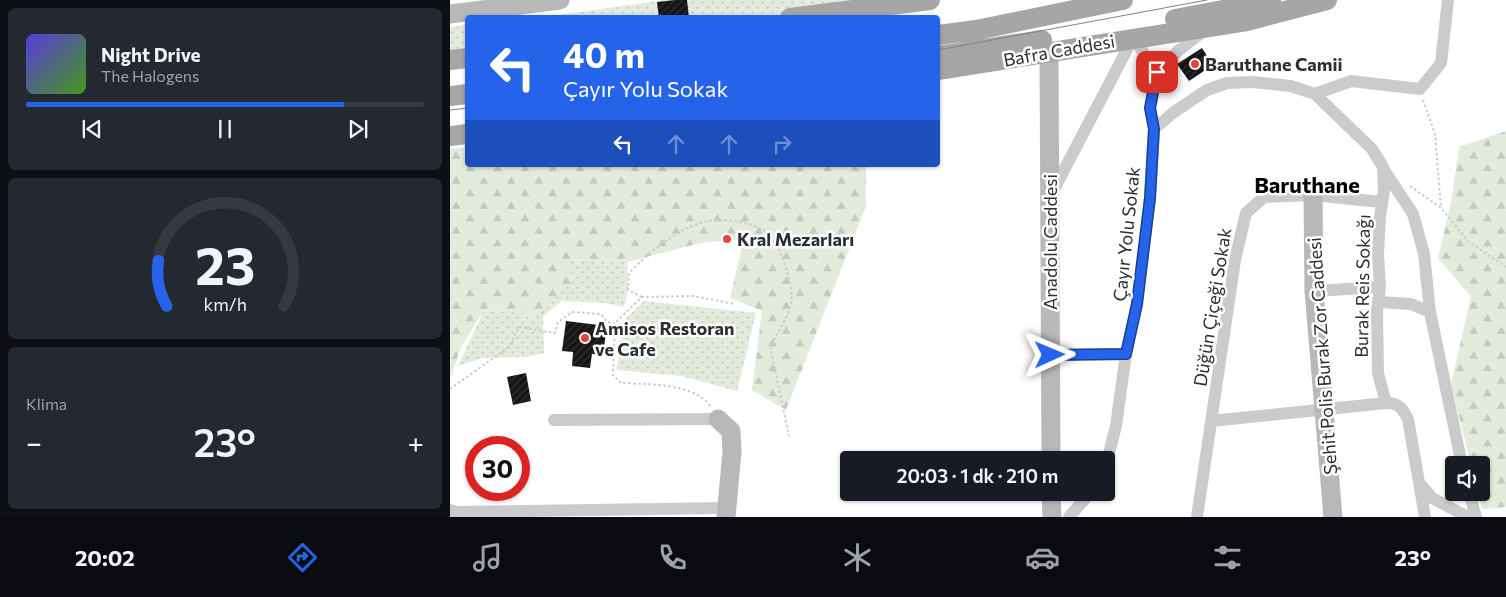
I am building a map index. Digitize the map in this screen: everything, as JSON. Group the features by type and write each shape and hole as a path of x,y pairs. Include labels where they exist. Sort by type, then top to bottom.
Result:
{"main road":[{"path":"450,14 560,0"},
{"path":"813,15 930,0"},
{"path":"940,35 976,30 1123,0"},
{"name":"Bafra Caddesi","path":"940,56 1090,33 1278,0"},
{"name":"Bafra Caddesi","path":"940,70 1247,21 1327,0"},
{"name":"Anadolu Caddesi","path":"1049,53 1051,451"},
{"path":"450,60 465,58"},
{"path":"450,96 465,94"},
{"path":"450,125 465,123"},
{"path":"450,136 465,134"},
{"name":"Şehit Polis Burak Zor Caddesi","path":"1312,195 1314,291 1333,517"},
{"path":"718,419 731,431 732,452 726,512"},
{"path":"1052,501 1052,517"}],"street":[{"path":"1315,94 1351,81 1420,89 1441,63 1448,0"},
{"path":"1050,197 1132,38 1157,72 1178,51 1208,28"},
{"name":"Çayır Yolu Sokak","path":"1110,451 1116,426 1126,354 1137,304 1150,198 1154,129 1150,108 1157,72"},
{"name":"Burak Reis Sokağı","path":"1154,129 1174,112 1207,90 1226,83 1252,82 1291,86 1315,94 1372,148 1383,168 1384,190 1381,202 1378,255 1380,302 1377,311 1378,373 1386,403"},
{"path":"1383,168 1413,214 1424,254 1430,312 1460,456"},
{"name":"Düğün Çiçeği Sokak","path":"1197,517 1235,260 1246,212 1264,197 1312,195 1381,202"},
{"path":"1314,291 1380,287"},
{"path":"1380,302 1411,304 1430,312"},
{"path":"1050,355 1126,354"},
{"path":"1211,421 1393,403 1402,408 1408,419 1425,517"},
{"path":"554,420 718,419"},
{"path":"1420,483 1432,498 1468,517"},
{"path":"1070,517 1083,501"},
{"path":"1472,501 1476,517"},
{"path":"450,510 502,514 726,512"}],"path":[{"path":"1420,89 1435,134 1441,208"},
{"path":"1405,182 1441,208 1468,241 1506,268"},
{"path":"734,304 694,296 642,297 628,290 628,273 644,257 665,242 702,222 724,219 752,225 771,236 789,276 792,295 787,314 770,346 789,436"},
{"path":"642,297 615,323 613,375 621,383 670,385 706,400 718,419"},
{"path":"450,389 508,347 519,327 555,333 558,322 572,312 601,314 607,322 615,323"}],"green space":[{"path":"666,0 904,0 817,15 558,15"},
{"path":"465,25 465,49 450,50 450,27"},
{"path":"1506,131 1506,507 1482,509 1480,501 1490,501 1490,456 1469,456 1451,384 1471,297 1438,258 1451,203 1459,147"},
{"path":"465,147 465,167 866,167 866,206 786,410 752,390 762,311 730,298 744,238 700,243 627,262 571,259 573,281 538,314 484,310 460,349 450,380 450,149"},
{"path":"571,259 627,262 628,290 624,307 605,303 562,301 543,316 544,353 526,357 482,358 458,366 484,310 538,314"},
{"path":"644,301 756,313 737,391 681,376 617,370 623,321"}],"building":[{"path":"687,0 689,15 659,15 657,2"},
{"name":"Baruthane Camii","path":"1202,48 1213,65 1189,81 1177,64"},
{"name":"Amisos Restoran ve Cafe","path":"566,321 607,326 603,355 592,354 590,368 572,366 573,352 562,351"},
{"path":"526,373 531,401 513,405 507,377"}],"tram line":[{"path":"940,50 1207,0"},
{"path":"450,110 465,108"}],"place":[{"name":"Baruthane Camii","path":"1195,64"},
{"name":"Kral Mezarları","path":"727,239"},
{"name":"Amisos Restoran ve Cafe","path":"585,338"}],"district":[{"name":"Baruthane","path":"1307,184"}],"route":[{"path":"1050,355 1126,354 1137,304 1150,198 1154,129 1150,108 1157,72"}]}
